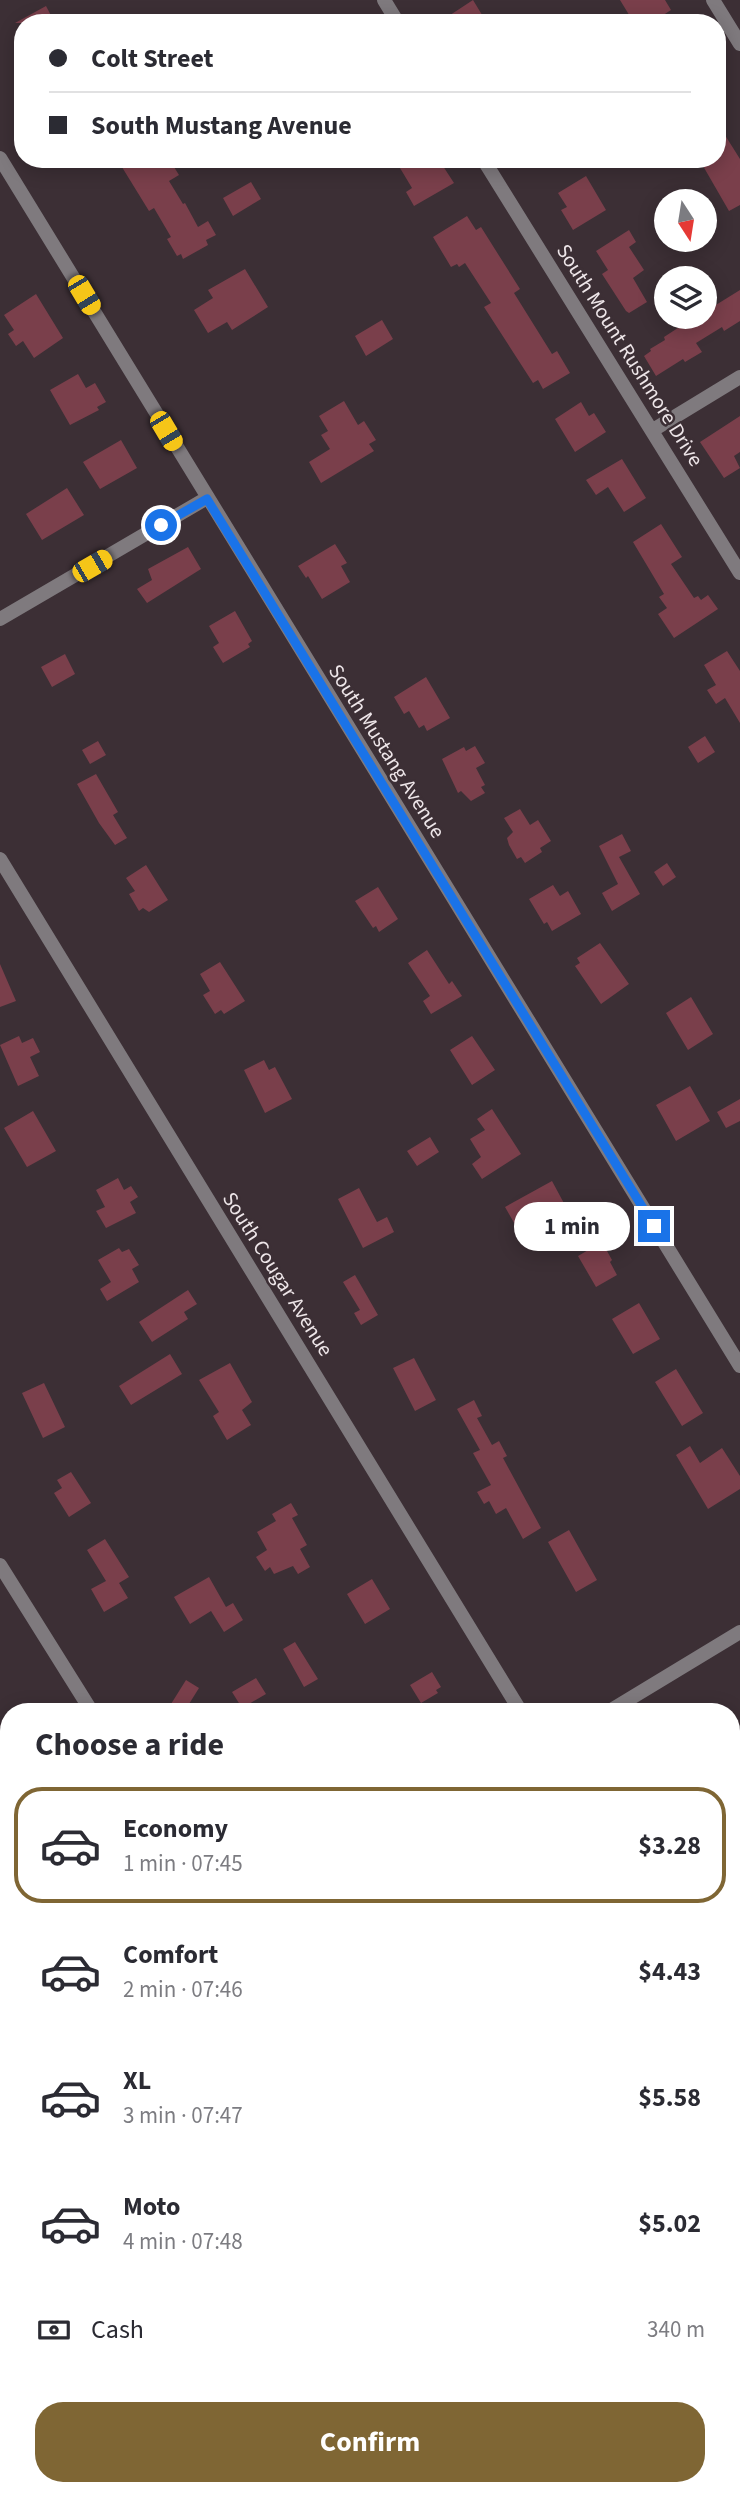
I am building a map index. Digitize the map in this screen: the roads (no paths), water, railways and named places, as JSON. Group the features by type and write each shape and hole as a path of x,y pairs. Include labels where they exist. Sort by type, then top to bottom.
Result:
{"street":[{"path":"726,21 740,44"},
{"name":"South Mustang Avenue","path":"0,158 740,1366"},
{"name":"South Mount Rushmore Drive","path":"489,168 740,573"},
{"path":"653,430 740,377"},
{"path":"0,619 207,499"},
{"name":"South Cougar Avenue","path":"0,859 516,1703"},
{"path":"0,1565 86,1703"},
{"path":"623,1703 740,1632"}]}
